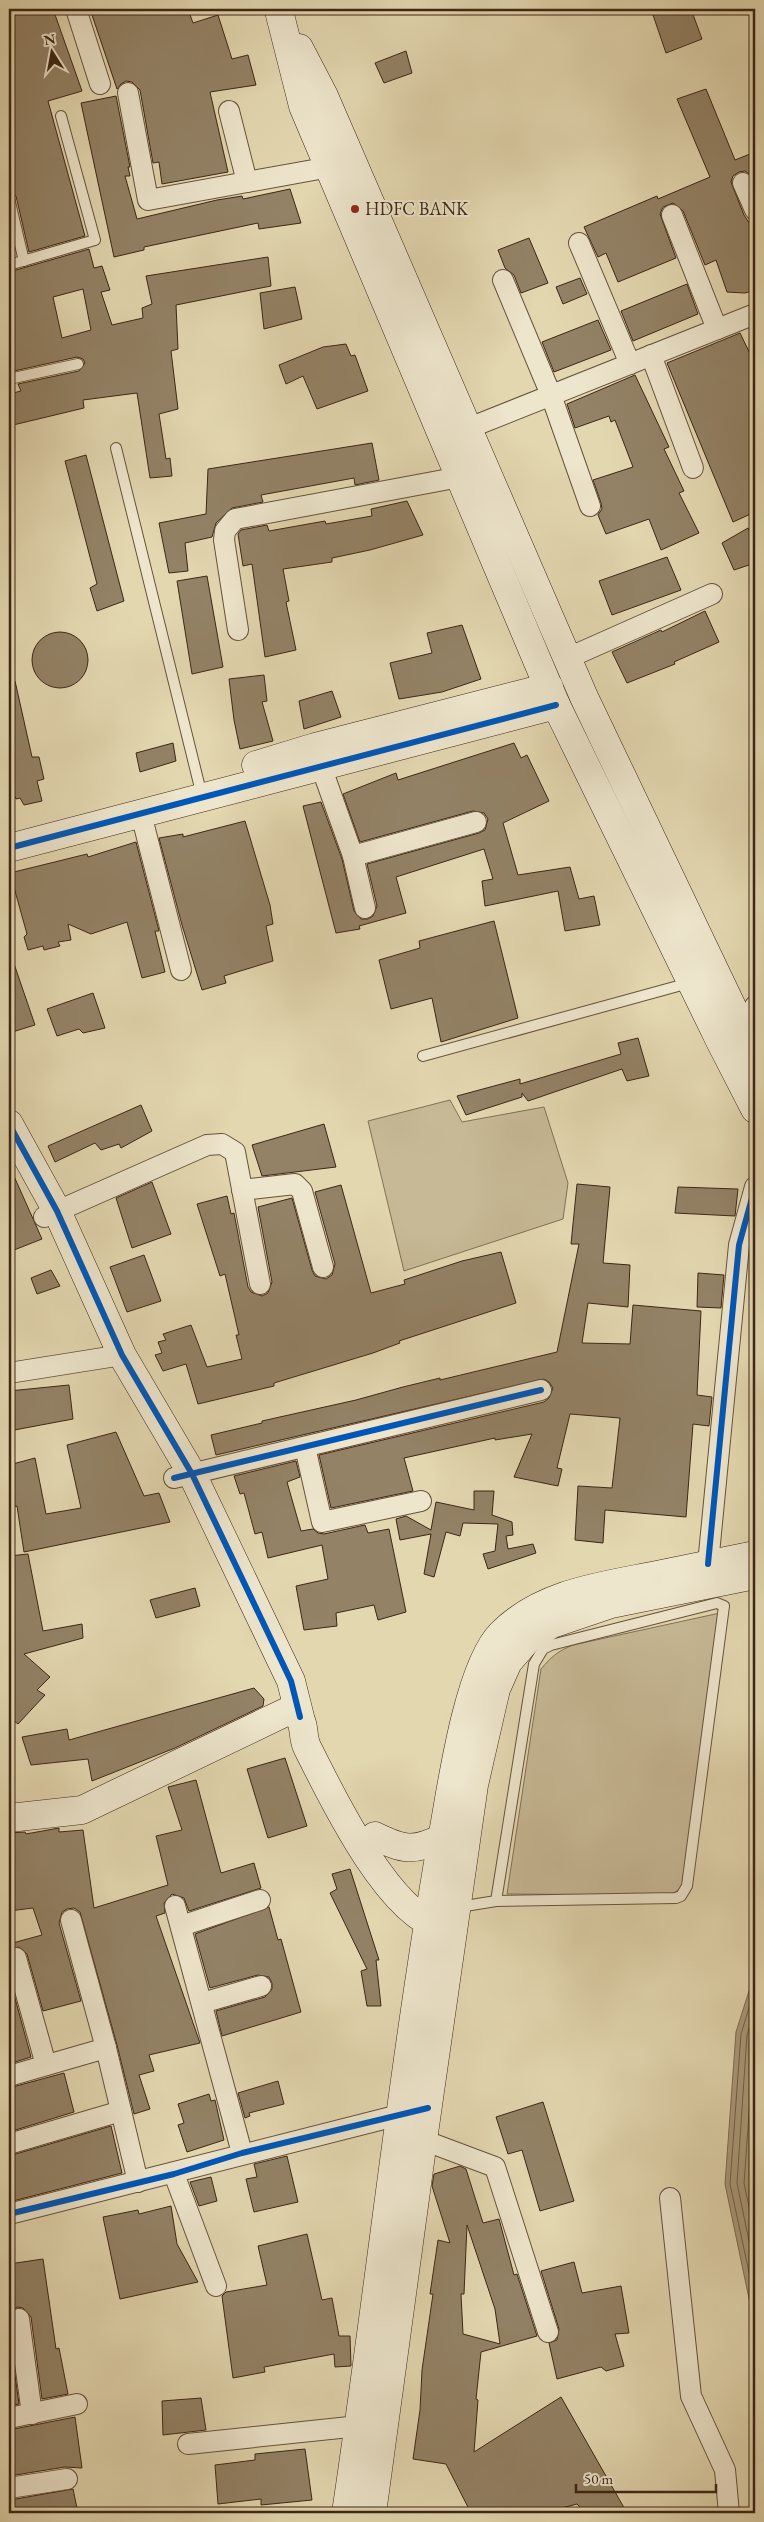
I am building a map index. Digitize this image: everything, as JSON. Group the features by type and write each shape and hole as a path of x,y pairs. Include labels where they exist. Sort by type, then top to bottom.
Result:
{"main road":[{"path":"278,10 303,106 552,696 691,982 745,1044"},
{"path":"278,10 324,96 568,658 745,1044 755,1109"},
{"path":"9,833 132,802 200,790 552,696"},
{"path":"9,848 141,814 200,790"},
{"path":"9,1124 51,1214 63,1253 114,1357 183,1476 296,1717 306,1744 357,1844 394,1891 430,1912 456,1919"},
{"path":"9,1157 51,1214"},
{"path":"346,2513 401,2114 442,1838 452,1782 476,1681 486,1654 500,1634 521,1617 576,1591 755,1555"},
{"path":"372,2513 474,1785 496,1689 508,1662 528,1639 552,1624 586,1611 755,1574"},
{"path":"9,1818 82,1810 296,1717"},
{"path":"296,1717 319,1734 375,1836 430,1912"},
{"path":"375,1836 400,1848 413,1849 424,1847 442,1838"}],"street":[{"path":"76,9 100,84"},
{"path":"128,93 148,200 330,167"},
{"path":"229,111 247,182"},
{"path":"744,183 755,210"},
{"path":"672,215 717,329"},
{"path":"579,243 630,364"},
{"path":"503,280 551,395 590,506"},
{"path":"469,428 717,329 754,318"},
{"path":"651,355 693,468"},
{"path":"238,630 224,540 224,531 235,519 460,477"},
{"path":"568,658 712,594"},
{"path":"318,757 353,856 364,908"},
{"path":"141,814 181,970"},
{"path":"353,856 476,822"},
{"path":"51,1214 207,1145 222,1144 235,1152 260,1284"},
{"path":"242,1190 295,1184 302,1191 323,1267"},
{"path":"708,1564 739,1245 755,1187"},
{"path":"9,1373 114,1357"},
{"path":"183,1476 541,1390"},
{"path":"305,1448 322,1522 421,1501"},
{"path":"181,1926 260,1900"},
{"path":"175,1906 242,2153"},
{"path":"71,1920 106,2048 138,2182"},
{"path":"16,1958 46,2065"},
{"path":"202,2002 261,1986"},
{"path":"9,2076 106,2048"},
{"path":"9,2214 174,2174 242,2153 428,2108"},
{"path":"9,2144 121,2111"},
{"path":"423,2140 495,2167 548,2332"},
{"path":"174,2174 216,2286"},
{"path":"670,2198 691,2396 725,2470 729,2513"},
{"path":"19,2319 32,2414"},
{"path":"9,2418 77,2404"},
{"path":"188,2444 359,2426"},
{"path":"9,2488 66,2479"}],"lane":[{"path":"9,265 95,240 61,116"},
{"path":"9,198 24,261"},
{"path":"9,379 78,364"},
{"path":"116,448 200,790"},
{"path":"423,1056 691,982"},
{"path":"456,1919 496,1902 676,1898 682,1896 687,1886 724,1606 717,1603 551,1645 537,1656 534,1664 496,1902"}],"shaded area":[{"path":"450,1100 462,1122 544,1107 568,1183 563,1219 404,1271 368,1121"},
{"path":"720,1613 682,1887 672,1894 663,1895 507,1894 541,1669 555,1655 573,1645"}],"water":[{"path":"755,1972 755,2327 725,2184 736,2032"}],"building":[{"path":"9,9 53,9 82,91 48,101 85,236 29,252 16,196 9,191"},
{"path":"90,9 188,9 193,23 218,15 232,59 248,55 256,85 210,92 228,172 162,184 159,162 153,163 140,90 132,82 126,81 117,89"},
{"path":"651,9 691,9 702,39 666,53"},
{"path":"406,51 412,73 384,83 375,63"},
{"path":"706,89 735,160 755,152 755,175 753,177 745,171 739,172 733,176 731,182 744,215 755,232 755,290 745,293 727,292 716,260 705,265 683,211 673,203 663,207 660,214 676,258 618,282 606,253 598,257 584,227 657,196 658,199 710,177 677,99"},
{"path":"116,96 130,167 128,167 130,176 125,176 137,219 217,200 242,196 243,199 290,189 301,223 259,229 258,223 144,247 144,250 114,257 81,103"},
{"path":"529,238 548,283 521,293 514,275 505,268 498,250"},
{"path":"89,249 94,268 102,266 110,290 101,292 112,325 143,318 142,308 152,304 146,276 268,257 271,286 176,305 178,349 171,351 178,409 159,414 166,459 170,458 172,476 150,478 137,393 83,400 84,408 9,426 9,394 21,391 18,384 79,371 85,363 83,359 77,357 14,371 9,355 9,272","holes":["83,289 91,330 62,338 53,297"]},
{"path":"580,278 587,294 563,304 556,287"},
{"path":"687,284 698,314 633,341 621,311"},
{"path":"295,287 302,319 264,329 260,293"},
{"path":"598,320 611,350 554,372 542,342"},
{"path":"740,333 755,364 755,512 733,522 667,363"},
{"path":"346,344 351,356 355,355 368,391 317,409 303,376 286,384 279,365 323,347"},
{"path":"635,375 669,447 664,449 684,491 679,493 699,533 661,550 649,519 606,534 598,515 602,509 593,480 633,467 615,420 611,422 609,416 575,428 567,404"},
{"path":"372,443 379,480 355,485 354,478 261,495 263,502 232,508 216,523 212,537 185,543 188,571 169,573 159,523 206,514 208,469"},
{"path":"86,455 124,601 97,611 90,588 97,584 65,461"},
{"path":"407,501 423,535 370,550 332,558 332,562 283,569 289,601 286,602 296,650 265,657 252,564 243,566 238,534 241,530 267,525 269,531 325,521 326,524 372,516 371,509"},
{"path":"748,528 755,544 755,563 734,570 722,543"},
{"path":"667,557 681,590 612,615 599,581"},
{"path":"207,576 223,667 192,674 177,581"},
{"path":"705,611 719,642 674,662 675,664 627,683 612,652 661,630 662,632"},
{"path":"462,625 481,679 442,692 399,699 390,663 432,653 427,633"},
{"path":"60,632 71,634 80,640 86,649 88,660 86,671 80,680 71,686 60,688 49,686 40,680 34,671 32,660 34,649 40,640 49,634"},
{"path":"264,675 267,701 262,702 273,741 240,749 229,679"},
{"path":"15,681 32,757 39,757 44,779 37,781 42,801 24,805 20,798 16,799 9,782 9,682"},
{"path":"332,691 341,717 304,729 299,701"},
{"path":"173,743 176,761 140,772 136,753"},
{"path":"514,743 521,758 527,755 549,801 503,823 518,875 570,867 579,899 594,896 600,925 565,931 558,891 485,906 482,881 493,879 484,849 396,877 406,913 359,926 360,929 336,933 303,806 321,802 342,859 354,911 361,919 368,919 373,916 377,906 367,864 479,833 485,830 488,819 484,813 473,811 360,842 343,794 396,773 398,780"},
{"path":"245,821 270,905 273,924 266,926 273,961 224,976 226,983 202,990 182,925 159,838 183,834 183,837"},
{"path":"136,842 159,931 155,931 165,972 142,978 127,922 91,934 68,924 71,940 58,942 60,946 44,950 43,946 28,950 24,937 27,934 10,873 87,854 88,857"},
{"path":"494,921 518,1018 441,1042 432,998 391,1009 379,960 420,948 419,941"},
{"path":"9,955 11,955 35,1025 9,1033"},
{"path":"93,993 105,1028 83,1033 79,1029 57,1036 47,1009"},
{"path":"638,1038 649,1076 627,1081 622,1069 528,1101 522,1093 522,1097 466,1115 457,1096 520,1079 520,1084 621,1054 618,1043"},
{"path":"141,1105 152,1131 121,1148 119,1144 101,1150 95,1143 55,1162 48,1146"},
{"path":"324,1124 336,1167 262,1176 252,1145"},
{"path":"9,1165 42,1239 9,1252"},
{"path":"152,1182 171,1234 132,1248 116,1198"},
{"path":"577,1184 610,1187 603,1263 630,1265 628,1307 588,1303 582,1343 630,1344 633,1305 701,1311 697,1395 712,1397 709,1426 693,1424 686,1517 605,1510 603,1543 575,1540 578,1486 612,1488 620,1418 570,1414 557,1468 562,1469 558,1486 514,1477 532,1434 495,1440 495,1438 404,1458 413,1491 331,1508 319,1455 544,1402 549,1398 553,1388 544,1379 216,1455 211,1435 440,1378 440,1380 557,1352 579,1244 571,1244"},
{"path":"341,1185 371,1293 405,1284 404,1280 462,1261 501,1252 516,1303 399,1341 400,1343 373,1353 274,1383 274,1386 198,1404 186,1364 163,1371 155,1355 162,1353 158,1342 166,1340 163,1334 191,1325 207,1367 242,1359 236,1335 239,1335 225,1274 220,1276 197,1204 227,1196 231,1214 234,1213 248,1287 251,1292 262,1296 268,1293 272,1282 258,1207 292,1198 312,1270 315,1276 326,1279 332,1275 335,1264 315,1192"},
{"path":"678,1187 738,1189 735,1216 675,1213"},
{"path":"144,1255 161,1301 127,1312 110,1267"},
{"path":"51,1270 60,1286 37,1294 31,1278"},
{"path":"698,1273 724,1275 721,1308 697,1307"},
{"path":"69,1385 73,1419 9,1431 9,1391"},
{"path":"116,1432 144,1496 159,1493 170,1522 24,1552 17,1506 9,1508 9,1465 35,1458 46,1514 81,1508 67,1445"},
{"path":"296,1461 300,1477 287,1482 301,1531 313,1529 318,1533 324,1534 365,1525 368,1533 389,1529 406,1612 378,1620 374,1605 336,1613 337,1626 304,1630 296,1586 328,1579 322,1545 268,1558 262,1532 255,1534 244,1493 240,1494 234,1476"},
{"path":"474,1491 494,1491 492,1515 512,1522 513,1535 506,1536 508,1549 533,1544 536,1553 488,1569 483,1554 495,1551 498,1524 463,1523 460,1536 446,1532 434,1577 424,1574 431,1534 400,1540 396,1519 406,1516 431,1530 436,1502 474,1510"},
{"path":"28,1554 43,1631 82,1624 83,1638 24,1654 50,1677 37,1690 45,1695 18,1724 9,1717 9,1556"},
{"path":"195,1588 200,1606 156,1618 150,1600"},
{"path":"254,1688 264,1699 263,1706 175,1748 92,1781 88,1759 31,1765 22,1737 67,1729 69,1740"},
{"path":"285,1758 307,1826 268,1838 247,1769"},
{"path":"196,1780 221,1873 254,1863 261,1888 189,1911 184,1898 172,1894 164,1903 165,1913 156,1916 200,2043 149,2055 154,2071 139,2075 150,2109 134,2114 80,1912 74,1908 67,1909 62,1912 59,1923 81,2001 43,2011 27,1954 19,1947 9,1949 9,1944 42,1935 33,1908 9,1911 9,1833 25,1832 26,1834 59,1828 59,1832 83,1830 94,1908 168,1885 156,1836 182,1830 168,1787"},
{"path":"350,1869 379,1960 376,1960 381,2006 367,2006 361,1971 367,1969 330,1893 337,1889 332,1874"},
{"path":"269,1907 278,1940 281,1939 301,2012 222,2036 216,2011 265,1997 272,1989 272,1983 269,1977 258,1975 210,1988 195,1934"},
{"path":"9,1976 31,2057 12,2063 9,2050"},
{"path":"64,2073 74,2112 9,2132 9,2088"},
{"path":"278,2081 284,2104 249,2113 250,2116 245,2118 238,2093"},
{"path":"209,2094 211,2101 215,2100 224,2140 187,2152 178,2125 184,2123 178,2104"},
{"path":"543,2102 574,2201 540,2211 522,2150 508,2154 496,2117"},
{"path":"111,2126 122,2173 9,2202 9,2156"},
{"path":"287,2156 298,2202 254,2212 246,2179 257,2177 254,2164"},
{"path":"460,2166 466,2169 483,2223 499,2219 514,2275 517,2274 537,2336 481,2352 476,2399 478,2400 474,2452 561,2397 627,2513 585,2513 577,2504 543,2513 471,2513 446,2464 413,2459 420,2410 422,2370 433,2294 430,2294 438,2240 450,2243 432,2186 434,2174","holes":["467,2225 495,2309 500,2344 463,2334 461,2294 464,2294"]},
{"path":"211,2177 217,2201 199,2206 190,2182"},
{"path":"171,2206 177,2244 198,2282 120,2299 103,2217 138,2210 139,2214"},
{"path":"307,2234 322,2300 332,2298 339,2336 350,2336 351,2366 335,2367 334,2354 264,2367 265,2372 233,2378 222,2296 226,2292 267,2285 258,2246"},
{"path":"43,2259 56,2349 59,2348 68,2394 42,2399 31,2317 23,2308 17,2307 9,2313 9,2264"},
{"path":"574,2262 582,2293 621,2286 629,2333 615,2334 624,2366 606,2371 601,2367 557,2379 549,2343 557,2340 559,2329 541,2271"},
{"path":"9,2332 19,2404 9,2406"},
{"path":"201,2398 206,2430 163,2435 162,2401"},
{"path":"75,2417 82,2468 65,2467 9,2476 9,2430"},
{"path":"305,2449 312,2500 261,2505 261,2499 218,2504 215,2465 255,2460 255,2454"},
{"path":"73,2489 78,2513 12,2513 10,2500"}],"cycle path":[{"path":"9,848 556,705"},
{"path":"9,1124 57,1211 122,1355 192,1474 291,1681 300,1717"},
{"path":"708,1564 739,1245 755,1187"},
{"path":"174,1478 541,1390"},
{"path":"9,2214 174,2174 242,2153 428,2108"}],"place":[{"name":"HDFC BANK","path":"355,209"}]}
